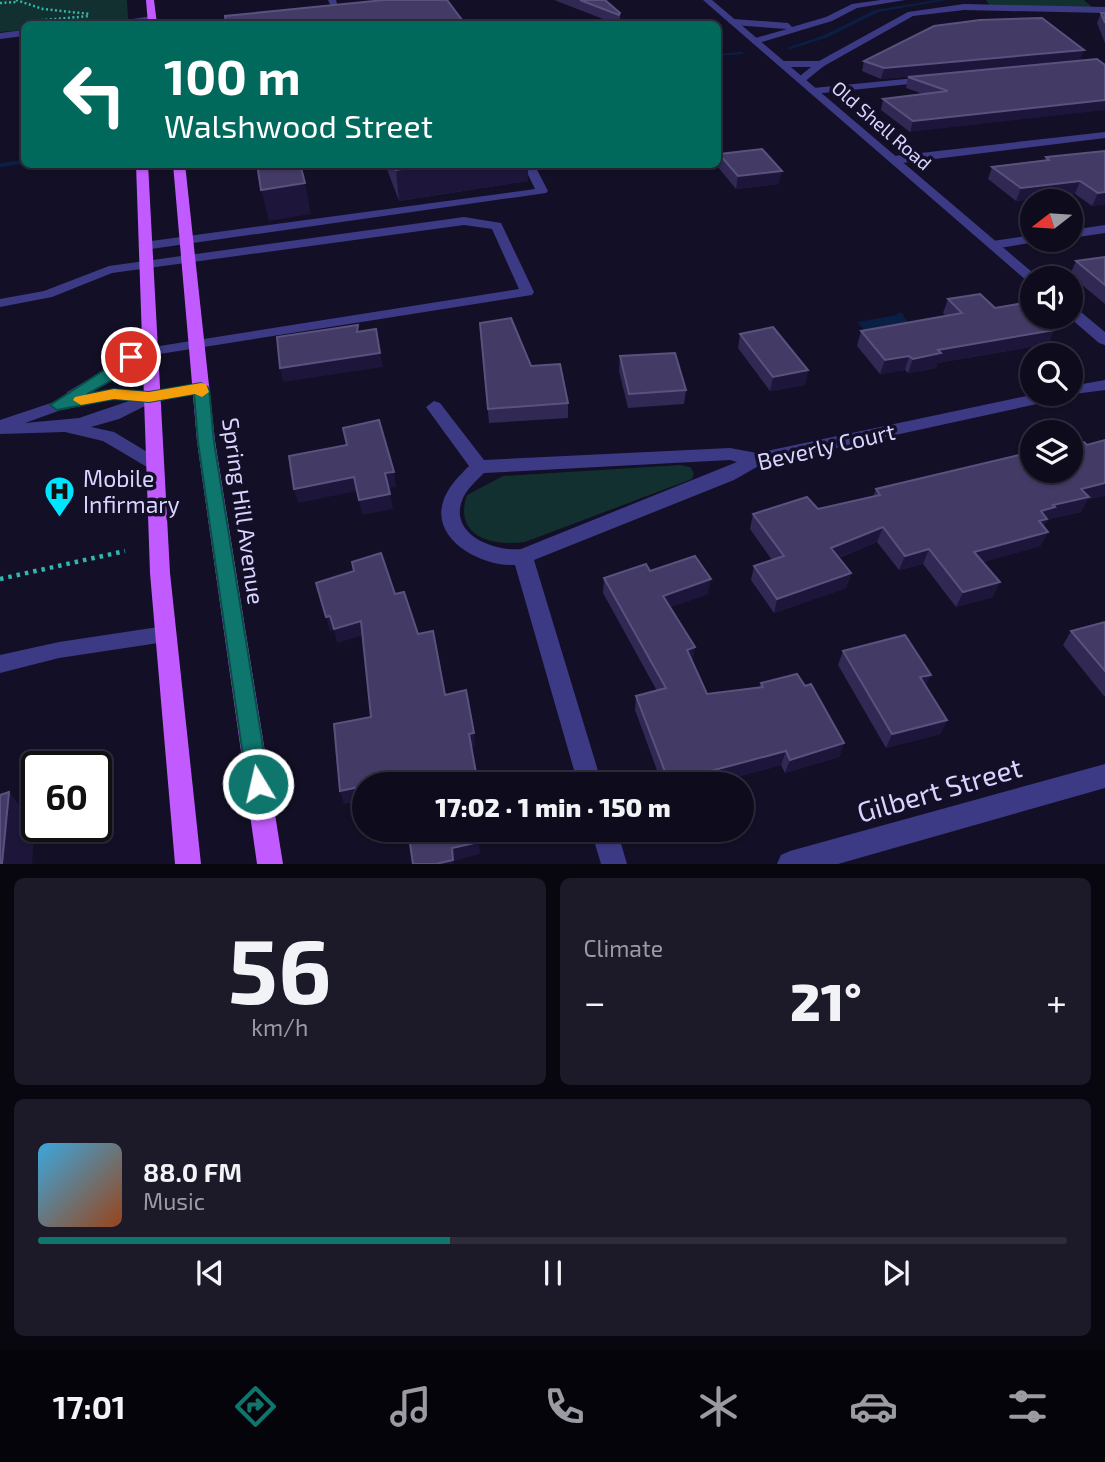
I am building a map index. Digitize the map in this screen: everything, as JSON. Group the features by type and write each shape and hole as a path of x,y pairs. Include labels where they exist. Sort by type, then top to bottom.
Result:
{"main road":[{"path":"150,0 153,21"},
{"path":"142,168 153,463 165,634 188,863"},
{"name":"Spring Hill Avenue","path":"178,168 206,442 270,863"}],"street":[{"name":"Old Shell Road","path":"707,0 1020,268"},
{"path":"755,41 829,19 855,6 901,0"},
{"path":"1084,0 1094,9"},
{"path":"800,80 821,64 911,14 964,7 1105,10"},
{"path":"733,22 802,26"},
{"path":"0,36 21,33"},
{"path":"782,64 821,64"},
{"path":"894,160 1105,135"},
{"path":"1083,321 1105,340"},
{"path":"0,428 57,405 116,371 147,347"},
{"path":"1083,389 1105,384"},
{"path":"57,405 114,394 149,397 201,388"},
{"path":"55,429 118,415 149,397"},
{"name":"Beverly Court","path":"479,467 458,489 452,503 452,518 462,539 479,551 501,557 523,556 727,475 757,459 1020,403"},
{"path":"434,407 479,467 730,454 757,459"},
{"path":"0,428 55,429 108,436 153,463"},
{"path":"523,556 586,772"},
{"name":"Gilbert Street","path":"790,863 1105,776"},
{"path":"608,842 614,863"}],"lane":[{"path":"332,0 337,12"},
{"path":"324,13 349,10"},
{"path":"240,21 260,19"},
{"path":"813,91 932,79"},
{"path":"144,246 542,191 530,168"},
{"path":"0,303 47,295 109,271 144,264 464,221 496,226 527,292 196,344 147,347"},
{"path":"1083,232 1105,229"},
{"path":"993,245 1020,241"},
{"path":"0,664 59,650 165,634"}],"path":[{"path":"0,4 16,1 43,9 98,15 33,21"},
{"path":"0,579 124,551"}],"green space":[{"path":"0,0 127,0 128,19 21,21 21,30 0,32"},
{"path":"986,0 1084,0 1094,9 991,7"},
{"path":"680,465 690,467 694,473 692,479 525,542 500,543 488,540 478,536 465,520 467,495 503,476"}],"water":[{"path":"898,312 904,314 914,328 870,336 857,322 897,315"}],"building":[{"path":"384,0 447,0 463,21 226,21 225,16"},
{"path":"580,0 605,0 620,13 619,15"},
{"path":"1042,18 1084,50 884,68 864,61 934,26 980,20"},
{"path":"1097,59 1105,65 1105,100 913,121 883,99 948,91 908,77"},
{"path":"762,149 782,171 738,176 721,154"},
{"path":"1105,151 1105,192 1098,193 1080,181 1021,188 992,167 1049,160 1046,157"},
{"path":"258,168 301,168 305,183 261,190"},
{"path":"1105,257 1105,285 1083,266 1076,261"},
{"path":"980,294 995,308 1020,304 1020,329 1054,330 938,350 941,353 913,359 909,356 885,360 861,331 962,313 948,299"},
{"path":"511,318 531,366 560,364 568,403 488,409 480,323"},
{"path":"358,325 357,332 376,329 380,353 280,368 277,337"},
{"path":"773,327 808,370 773,377 740,334"},
{"path":"675,353 686,390 629,394 620,356"},
{"path":"379,420 394,472 385,473 390,494 359,500 354,477 294,489 289,456 347,445 343,428"},
{"path":"1105,440 1105,483 1081,489 1089,497 1053,505 1055,507 1041,511 1047,519 1039,521 1048,532 974,552 1000,582 963,592 929,549 905,556 883,527 831,548 851,573 777,599 754,566 784,556 753,514 807,497 818,509 880,495 876,489 1020,455 1020,483 1083,483 1083,442 1087,445"},
{"path":"381,553 395,594 404,592 418,634 433,631 445,695 466,690 474,733 469,734 476,772 352,772 352,788 340,791 334,724 371,717 361,621 334,629 330,616 326,617 316,583 354,571 352,562"},
{"path":"695,556 711,579 663,596 695,647 687,650 707,694 763,687 761,683 797,674 805,686 811,684 844,743 790,760 786,751 707,772 665,772 636,696 666,688 604,578 646,564 650,571"},
{"path":"1105,622 1105,671 1071,631"},
{"path":"905,635 931,675 920,677 947,720 892,734 843,651"},
{"path":"9,792 2,864 0,864 0,795"},
{"path":"410,842 479,842 452,848 453,860 436,864 413,864"}],"waterway":[{"path":"788,48 824,37 877,11 945,0"},
{"path":"721,55 741,53"},
{"path":"0,165 21,162"}],"slow traffic":[{"path":"81,400 114,394 149,397 201,388 202,392"}],"place":[{"name":"Mobile Infirmary","path":"60,518"}],"route":[{"path":"131,357 116,371 57,405 114,394 149,397 201,388 206,442 258,784"}]}
